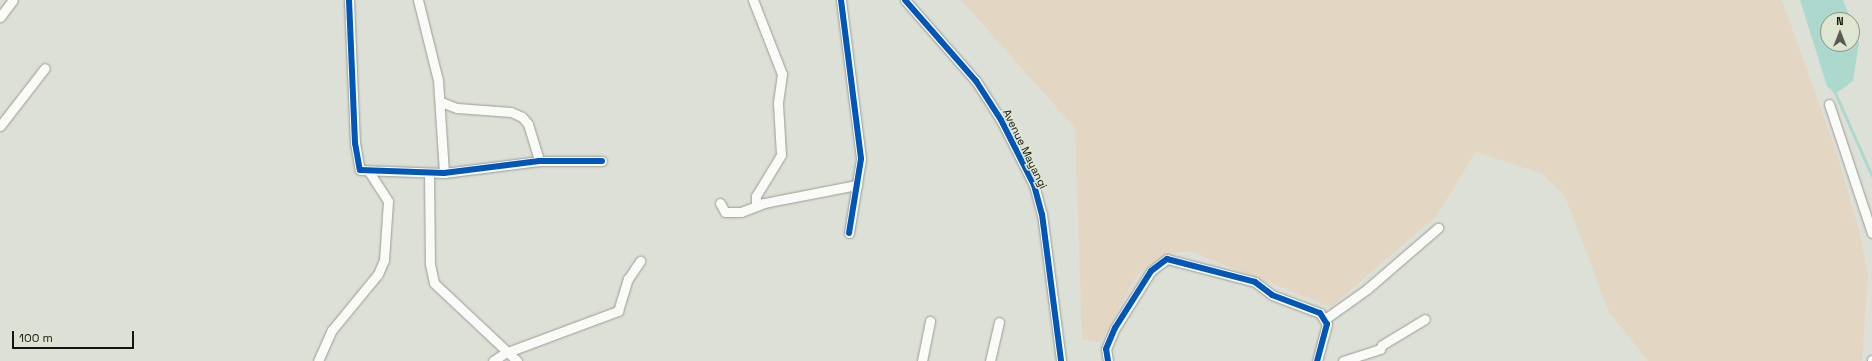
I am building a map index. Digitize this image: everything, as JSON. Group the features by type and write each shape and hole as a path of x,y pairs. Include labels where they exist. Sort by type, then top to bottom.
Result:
{"street":[{"path":"0,17 13,0"},
{"path":"349,0 355,143 358,168 369,172 444,173 539,161 602,162"},
{"path":"418,0 441,102 444,173"},
{"path":"753,0 782,74 778,104 782,155 756,196 756,205"},
{"path":"841,0 861,159 849,233"},
{"name":"Avenue Mayangi","path":"905,0 976,81 1001,120 1034,186 1042,214 1061,361"},
{"path":"0,126 45,68"},
{"path":"441,102 457,108 511,112 522,117 528,124 539,161"},
{"path":"1829,104 1872,233"},
{"path":"318,361 332,330 378,274 384,260 388,201 369,172"},
{"path":"429,173 430,275 441,293 504,353 517,361"},
{"path":"720,203 726,212 741,212 756,205 857,185"},
{"path":"1325,319 1367,289 1438,228"},
{"path":"1108,361 1106,349 1115,328 1151,271 1167,259 1255,282 1272,295 1301,303 1325,319 1327,324 1317,361"},
{"path":"493,361 504,353 618,311 628,279 640,261"},
{"path":"1343,361 1380,349 1425,319"},
{"path":"922,361 930,321"},
{"path":"990,361 999,322"}],"shaded area":[{"path":"961,0 1782,0 1837,154 1859,231 1868,275 1862,361 1648,361 1609,312 1565,196 1543,174 1476,152 1436,216 1331,307 1189,251 1173,253 1156,259 1138,274 1100,343 1082,339 1075,128"}],"water":[{"path":"1800,0 1843,0 1848,12 1820,12 1820,52 1858,52 1853,81 1835,94 1827,86"}],"waterway":[{"path":"1835,92 1872,175"}],"cycle path":[{"path":"349,0 355,143 360,170 444,173 539,161 602,161"},
{"path":"841,0 861,159 849,233"},
{"path":"905,0 976,81 1001,120 1034,185 1042,214 1061,361"},
{"path":"1108,361 1106,349 1115,328 1151,271 1167,259 1255,282 1272,295 1320,313 1327,324 1317,361"}]}
